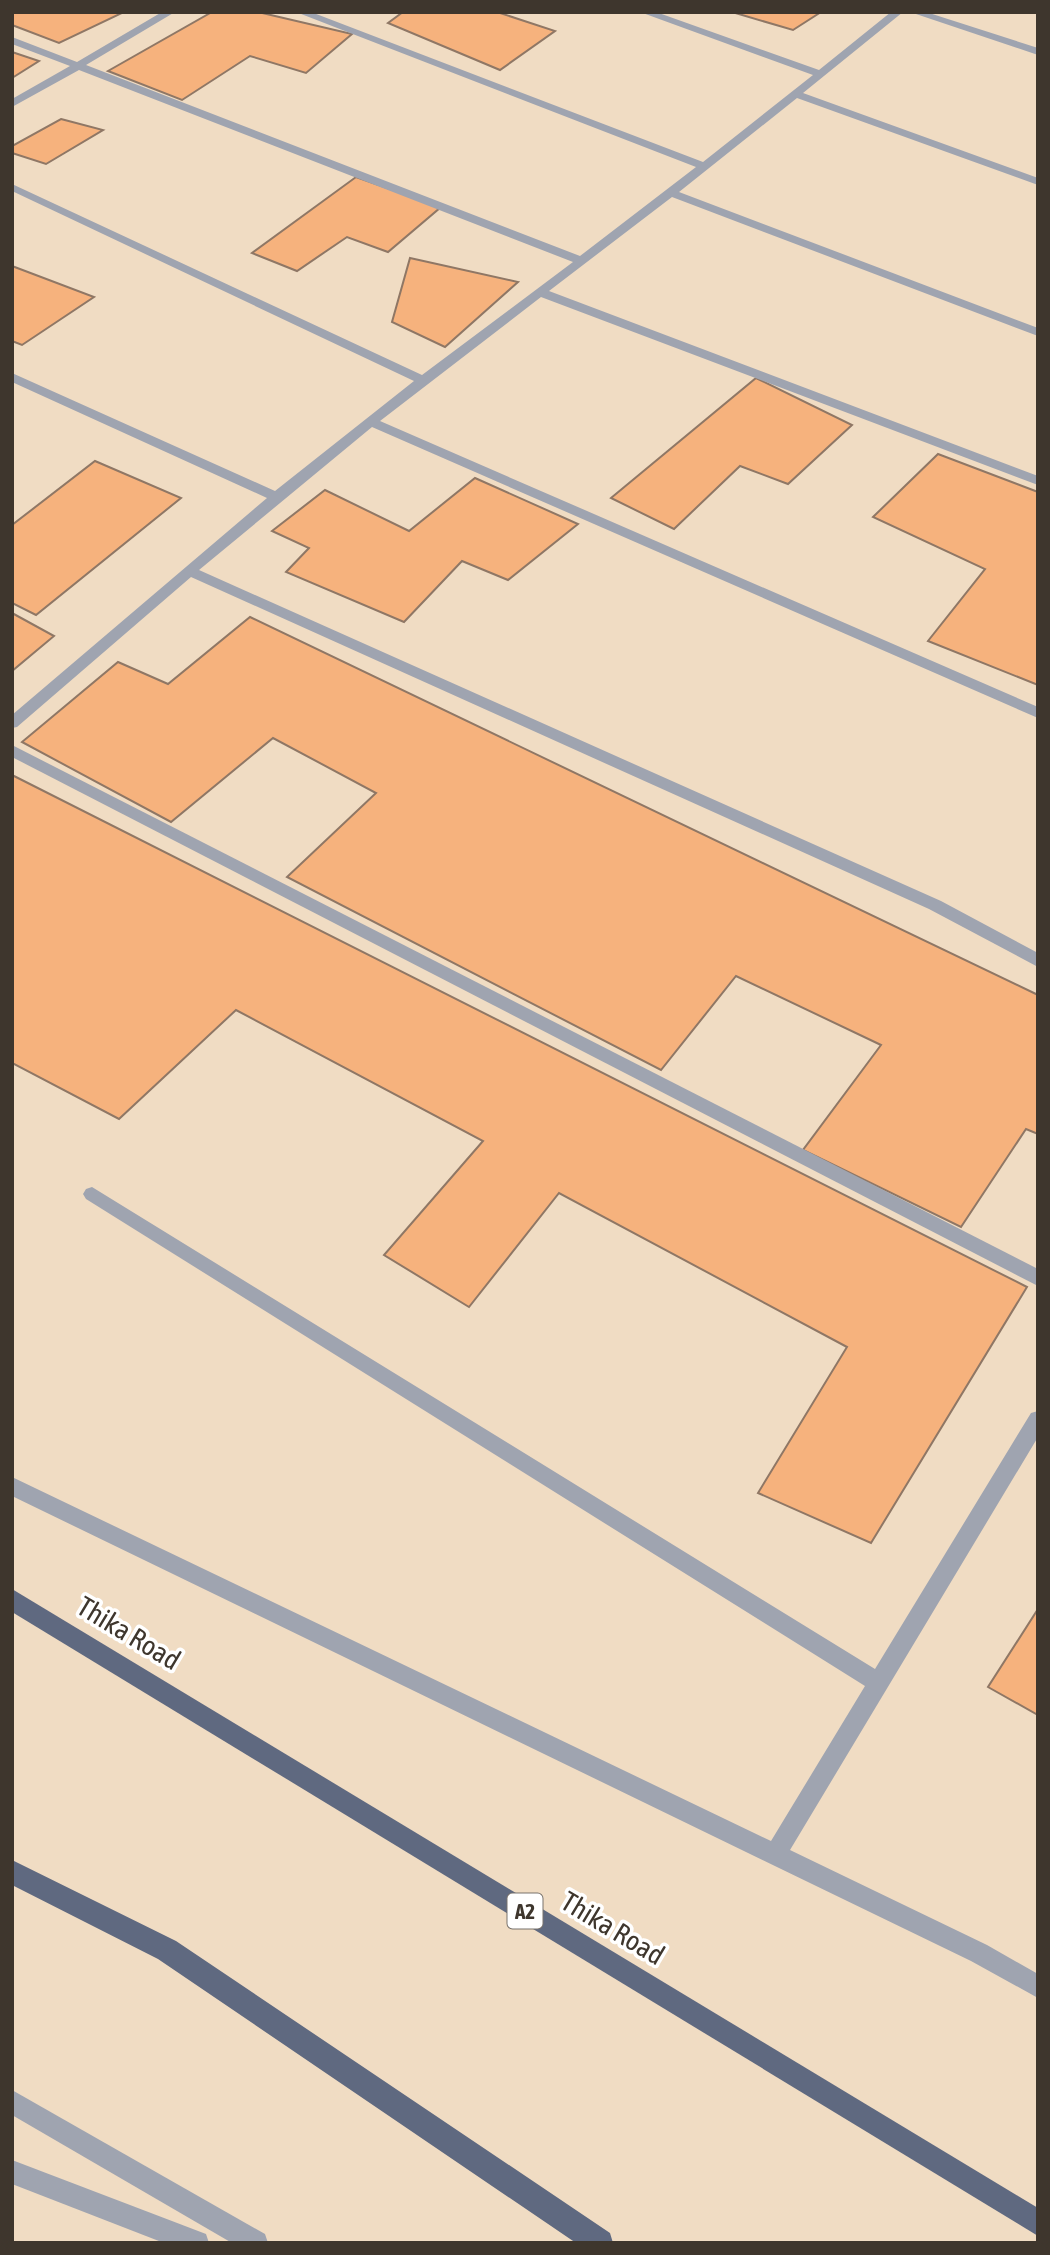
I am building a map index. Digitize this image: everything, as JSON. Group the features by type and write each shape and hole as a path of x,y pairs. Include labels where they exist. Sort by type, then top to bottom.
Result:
{"highway":[{"name":"Thika Road","path":"12,1599 1038,2223"},
{"path":"12,1872 167,1950 600,2243"}],"street":[{"path":"12,104 170,12"},
{"path":"301,12 705,167"},
{"path":"645,12 821,74"},
{"path":"12,723 276,497 423,380 705,167 898,12"},
{"path":"915,12 1038,52"},
{"path":"12,40 582,261"},
{"path":"796,94 1038,182"},
{"path":"12,187 423,380"},
{"path":"671,193 1038,332"},
{"path":"540,292 1038,481"},
{"path":"12,377 276,497"},
{"path":"372,422 1038,713"},
{"path":"190,571 935,905 1038,961"},
{"path":"12,750 1038,1278"},
{"path":"92,1194 879,1683"},
{"path":"775,1855 879,1683 1030,1447 1038,1419"},
{"path":"12,1486 979,1953 1038,1987"},
{"path":"12,2102 256,2243"},
{"path":"12,2172 197,2243"}],"building":[{"path":"12,12 122,13 59,43 12,25"},
{"path":"212,12 258,12 352,34 306,73 250,56 182,100 108,71"},
{"path":"403,12 497,12 555,31 500,70 388,23"},
{"path":"732,12 821,12 793,30"},
{"path":"12,52 39,61 12,78"},
{"path":"61,119 103,130 46,164 12,153 12,146"},
{"path":"356,177 441,207 388,252 347,237 297,271 252,253"},
{"path":"410,258 518,282 445,347 392,322"},
{"path":"12,266 94,297 22,345 12,341"},
{"path":"756,378 852,425 788,484 740,466 674,529 611,498"},
{"path":"938,454 1038,492 1038,685 928,641 985,569 873,517"},
{"path":"95,461 181,498 36,615 12,603 12,525"},
{"path":"475,478 578,524 508,580 462,561 404,622 286,572 309,548 272,531 325,490 409,531"},
{"path":"12,613 54,636 12,671"},
{"path":"250,617 1038,995 1038,1134 1026,1129 961,1227 803,1150 881,1045 736,976 661,1070 287,877 376,793 273,738 171,822 22,742 118,662 168,684"},
{"path":"12,775 1027,1287 871,1543 758,1493 847,1347 559,1193 469,1307 384,1255 483,1141 236,1010 119,1119 12,1063"},
{"path":"1038,1609 1038,1715 988,1687"}]}
